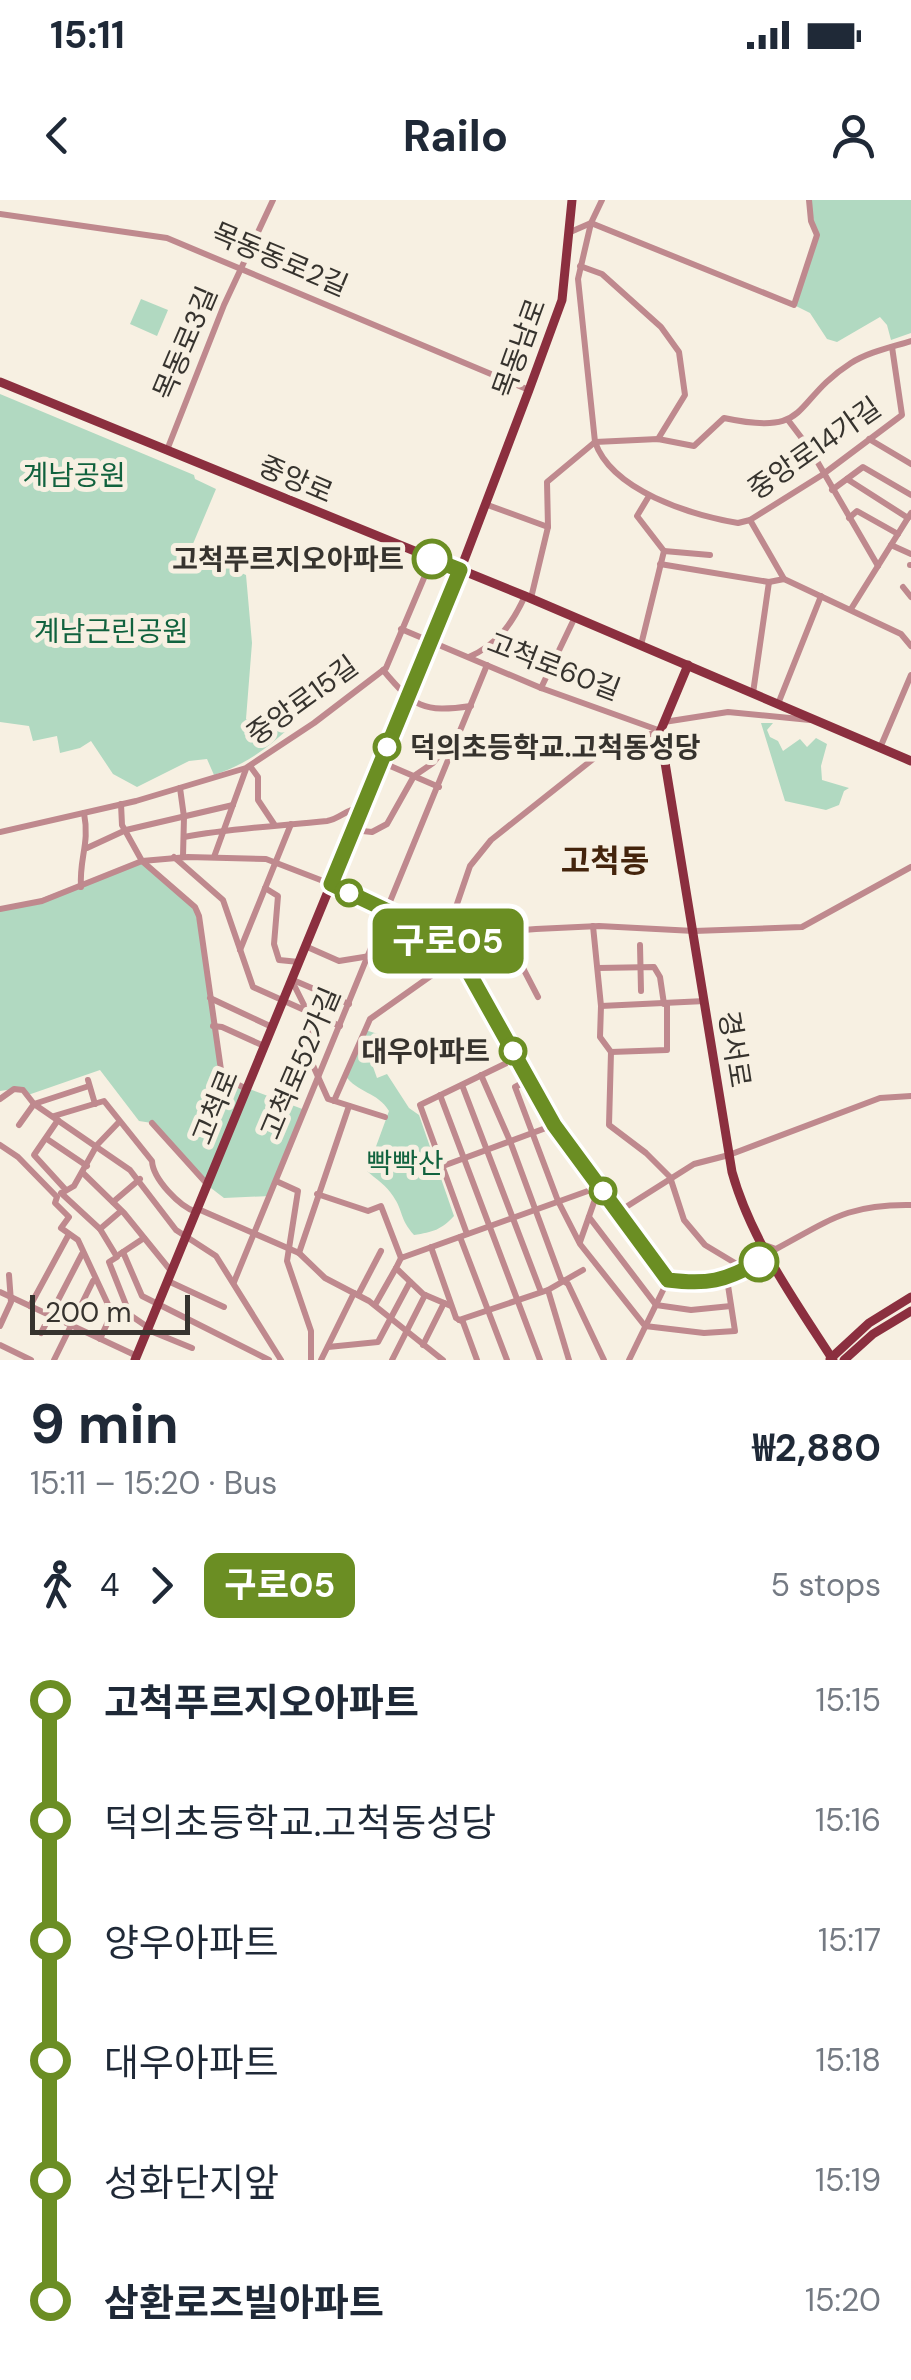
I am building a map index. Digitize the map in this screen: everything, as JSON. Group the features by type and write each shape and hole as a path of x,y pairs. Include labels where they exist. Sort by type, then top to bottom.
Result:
{"main road":[{"name":"목동남로","path":"460,570 525,388 562,300 572,200"},
{"name":"중앙로","path":"0,382 528,597 911,761"},
{"name":"고척로","path":"136,1358 460,570"},
{"path":"662,728 688,666"},
{"name":"경서로","path":"662,728 738,1194 769,1257 831,1359"},
{"path":"831,1359 870,1323 911,1297"},
{"path":"844,1360 873,1334 911,1311"}],"street":[{"name":"목동로3길","path":"167,450 241,267 273,200"},
{"path":"595,442 578,279 591,223 602,200"},
{"path":"568,234 591,223 794,305 817,235 809,200"},
{"name":"목동동로2길","path":"0,214 167,238 525,388"},
{"path":"580,266 602,274 660,327 679,352 685,394 658,439"},
{"path":"252,272 273,276"},
{"path":"468,657 494,644 528,597 548,527 547,482 595,442 658,439 694,446 724,418 760,426 783,424 852,362 911,341"},
{"name":"중앙로14가길","path":"595,442 601,460 649,496 733,523 750,520 822,475 902,414 892,347"},
{"path":"505,375 525,388"},
{"path":"788,420 810,449 878,566"},
{"path":"869,440 911,464"},
{"path":"832,490 864,467 911,495"},
{"path":"847,479 909,515 851,609"},
{"path":"649,496 637,516 664,551 710,555"},
{"path":"485,504 548,527"},
{"path":"849,518 857,510 898,534"},
{"path":"750,520 784,579 900,634 911,646"},
{"path":"891,545 911,554"},
{"path":"641,645 664,551"},
{"name":"중앙로15길","path":"0,832 121,804 248,767 383,670 432,559"},
{"path":"660,564 769,582 784,579"},
{"path":"752,693 769,582"},
{"path":"903,587 911,597"},
{"path":"778,704 821,596"},
{"path":"541,688 575,617"},
{"path":"401,629 430,641"},
{"name":"고척로60길","path":"430,641 541,688 662,728"},
{"name":"고척로52가길","path":"234,1282 389,912 487,665"},
{"path":"383,670 407,698 443,711 471,706"},
{"path":"880,748 911,676"},
{"path":"898,706 911,704"},
{"path":"445,938 470,866 492,840 607,748 662,728 728,712 816,720"},
{"path":"353,830 363,833 388,824 414,776 434,763 463,726"},
{"path":"381,762 438,787"},
{"path":"248,767 258,777 258,800 274,824"},
{"name":"중앙로15길","path":"214,857 248,767"},
{"path":"180,788 183,857"},
{"path":"121,804 122,824 142,860 195,907 224,1078 247,1089"},
{"path":"87,848 126,830 232,805"},
{"path":"184,837 333,820 350,808 362,807"},
{"path":"80,887 79,864 87,848 84,813"},
{"path":"240,951 291,824"},
{"path":"174,858 222,900 253,987 340,1026"},
{"path":"0,910 28,906 142,860 266,858 331,884 445,938 454,946 554,1125 668,1280 698,1284 727,1279 769,1257"},
{"path":"454,946 474,934 593,926 694,931 802,927 911,867"},
{"path":"265,888 278,896 274,944 279,960 299,962"},
{"path":"593,926 600,1036 611,1052 609,1125 670,1177 684,1220 705,1245 745,1270"},
{"path":"334,1101 370,1019 478,946 511,945 538,997"},
{"path":"640,945 641,991"},
{"path":"305,946 339,961 370,956"},
{"path":"598,968 654,967 666,1004 667,1050 611,1052"},
{"path":"292,980 350,1004"},
{"path":"292,980 307,1012 307,1042 328,1099 385,1117"},
{"path":"208,997 272,1026"},
{"path":"601,1006 705,1001"},
{"name":"고척로","path":"213,1026 222,1026 264,1046"},
{"path":"507,1360 420,1104 517,1058"},
{"path":"482,1075 565,1281 604,1360"},
{"path":"528,1080 515,1087 558,1202 580,1244 645,1326 704,1333 735,1330 727,1279"},
{"path":"18,1125 34,1104 89,1083 95,1104"},
{"path":"462,1085 545,1291 568,1360"},
{"path":"0,1099 14,1090 22,1090 34,1104 97,1145 140,1180 176,1230 216,1256 281,1360"},
{"path":"440,1095 540,1360"},
{"path":"618,1212 694,1164 729,1155 880,1098 911,1096"},
{"path":"61,1193 34,1155 55,1118 104,1101 152,1161 153,1173 185,1208 299,1253 324,1278 375,1305 440,1359"},
{"path":"299,1253 316,1194 350,1106"},
{"path":"100,1339 112,1313 78,1240 61,1228 69,1217 55,1203 61,1193 74,1186 97,1145 119,1122"},
{"name":"고척로","path":"152,1123 207,1185"},
{"path":"442,1166 554,1125"},
{"path":"46,1138 85,1170 121,1210 170,1276 224,1307"},
{"path":"0,1144 100,1229 120,1254 142,1296 264,1359"},
{"path":"113,1202 140,1180"},
{"path":"276,1181 298,1191 288,1248 289,1270 311,1332 311,1360"},
{"path":"400,1258 600,1186"},
{"path":"580,1244 600,1186"},
{"path":"316,1194 368,1211 382,1206 400,1258 375,1305"},
{"path":"762,1244 776,1250 848,1211 911,1204"},
{"path":"100,1229 121,1210"},
{"path":"589,1217 656,1304 690,1310 731,1306"},
{"path":"30,1306 69,1234"},
{"path":"144,1238 109,1262 130,1315 148,1329 192,1348"},
{"path":"430,1247 448,1304 464,1322 476,1360"},
{"path":"322,1360 381,1251"},
{"path":"41,1333 83,1252"},
{"path":"396,1268 425,1295 448,1304"},
{"path":"459,1320 545,1291 583,1270"},
{"path":"0,1326 4,1308 11,1302 9,1275"},
{"path":"54,1360 94,1280"},
{"path":"629,1360 668,1280"},
{"path":"328,1346 378,1342 410,1282"},
{"path":"0,1292 136,1358"},
{"path":"392,1360 425,1295"},
{"path":"423,1345 448,1304"},
{"path":"0,1346 17,1357 31,1360"}],"green space":[{"path":"809,200 911,200 911,333 891,340 880,317 837,342 827,339 810,313 794,305 817,235"},
{"path":"141,299 168,310 157,336 130,324"},
{"name":"계남근린공원","path":"0,394 194,475 216,489 190,551 246,575 252,643 246,719 287,730 262,751 214,775 207,759 189,761 137,787 113,774 91,741 60,753 57,736 33,741 29,726 0,722"},
{"path":"761,723 773,723 767,730 783,751 800,739 807,747 816,738 827,744 822,780 849,788 839,805 826,810 785,801"},
{"path":"142,861 195,907 221,1070 231,1082 305,1110 270,1196 224,1198 207,1185 152,1123 139,1121 100,1070 28,1095 14,1089 0,1091 0,909 15,908"},
{"name":"빡빡산","path":"365,1030 378,1034 390,1053 372,1064 377,1078 387,1074 409,1108 419,1115 454,1216 432,1231 414,1235 391,1192 367,1171 389,1111 345,1075"}],"bus line":[{"name":"구로05","path":"432,559 460,570 331,884 445,938 454,946 554,1125 668,1280 713,1282 759,1262"}],"place":[{"name":"고척푸르지오아파트","path":"432,559"},
{"name":"덕의초등학교.고척동성당","path":"387,747"},
{"name":"대우아파트","path":"513,1051"}],"district":[{"name":"고척동","path":"605,861"}],"park label":[{"name":"계남공원","path":"74,475"}]}
